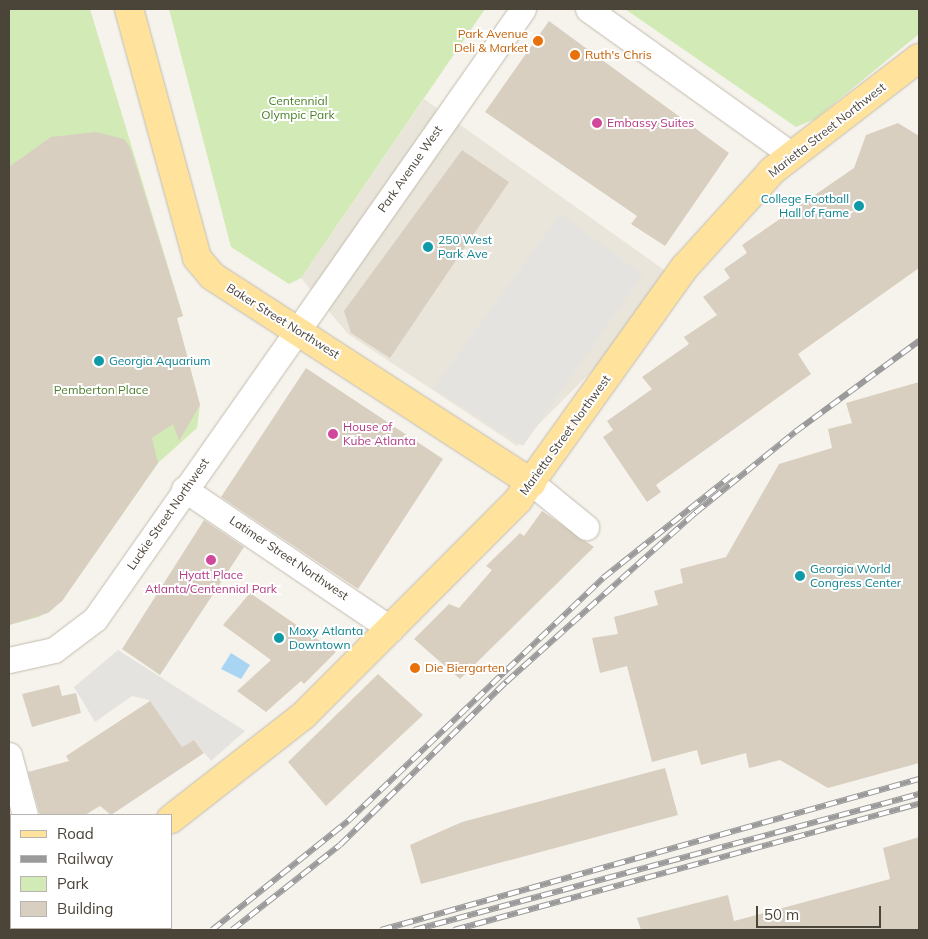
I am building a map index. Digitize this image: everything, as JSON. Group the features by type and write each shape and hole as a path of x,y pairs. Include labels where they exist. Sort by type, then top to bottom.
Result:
{"main road":[{"name":"Baker Street Northwest","path":"129,9 197,258 212,276 300,331 532,483"},
{"name":"Marietta Street Northwest","path":"172,818 302,716 391,629 532,483 685,267 792,155 919,58"}],"street":[{"name":"Park Avenue West","path":"300,331 523,9"},
{"path":"588,9 792,155"},
{"name":"Luckie Street Northwest","path":"9,660 54,650 84,632 184,489 300,331"},
{"name":"Baker Street Northwest","path":"532,483 586,527"},
{"name":"Latimer Street Northwest","path":"184,489 391,629"},
{"path":"9,755 25,814"}],"shaded area":[{"path":"424,99 681,282 517,446 348,334 301,278"},
{"path":"560,214 643,274 523,446 433,388"},
{"path":"118,650 245,731 211,761 194,740 182,747 149,700 132,696 95,722 74,687"}],"green space":[{"name":"Pemberton Place","path":"9,9 90,9 183,316 177,318 200,405 197,428 158,463 62,601 39,617 9,625"},
{"name":"Centennial Olympic Park","path":"169,9 485,9 301,278 289,284 231,247"},
{"path":"625,9 919,9 919,34 815,119 796,127"}],"water":[{"path":"231,653 250,665 241,679 221,669"}],"building":[{"name":"Embassy Suites","path":"549,21 729,153 665,246 631,224 637,216 485,112"},
{"path":"898,123 919,136 919,268 798,354 811,374 656,485 661,492 647,502 603,437 613,430 607,421 652,389 642,377 689,344 684,337 717,315 703,297 730,278 724,269 747,253 742,245 854,168 866,135"},
{"name":"Pemberton Place","path":"96,132 124,139 130,147 183,316 177,318 200,405 179,441 173,424 152,438 158,463 62,601 48,613 9,625 9,167 51,137"},
{"name":"250 West Park Ave","path":"462,150 509,182 390,358 351,333 344,311"},
{"path":"306,368 443,459 358,589 221,497"},
{"name":"Georgia World Congress Center","path":"919,382 919,763 828,788 780,760 749,768 746,753 701,765 697,750 652,762 627,666 600,673 592,638 618,634 614,617 658,605 654,591 683,583 680,569 726,557 779,464 832,448 828,429 852,423 846,403"},
{"path":"542,511 594,547 460,679 414,639 449,604 459,608 492,570 486,566 520,533 524,536"},
{"path":"204,520 244,547 160,675 122,649"},
{"name":"Moxy Atlanta Downtown","path":"250,593 336,652 304,684 301,681 266,712 237,691 271,660 223,625"},
{"path":"378,674 423,715 326,806 288,762"},
{"path":"59,685 62,696 76,693 81,713 32,727 22,694"},
{"path":"150,701 182,747 194,740 204,753 112,814 100,806 87,814 40,814 28,772 69,761 66,756"},
{"path":"665,768 678,815 421,884 410,845 462,822"},
{"path":"919,837 919,930 641,930 637,918 728,895 734,921 890,879 883,848"}],"railway":[{"path":"232,930 340,845 506,682 695,513 795,432 919,341"},
{"path":"212,930 348,821 603,578 731,476"},
{"path":"381,930 919,779"},
{"path":"414,930 919,794"},
{"path":"454,930 919,804"}],"place":[{"name":"Park Avenue Deli & Market","path":"538,41"},
{"name":"Ruth's Chris","path":"575,55"},
{"name":"Embassy Suites","path":"597,123"},
{"name":"College Football Hall of Fame","path":"859,206"},
{"name":"250 West Park Ave","path":"428,247"},
{"name":"Georgia Aquarium","path":"99,361"},
{"name":"House of Kube Atlanta","path":"333,434"},
{"name":"Hyatt Place Atlanta/Centennial Park","path":"211,560"},
{"name":"Georgia World Congress Center","path":"800,576"},
{"name":"Moxy Atlanta Downtown","path":"279,638"},
{"name":"Die Biergarten","path":"415,668"}]}
